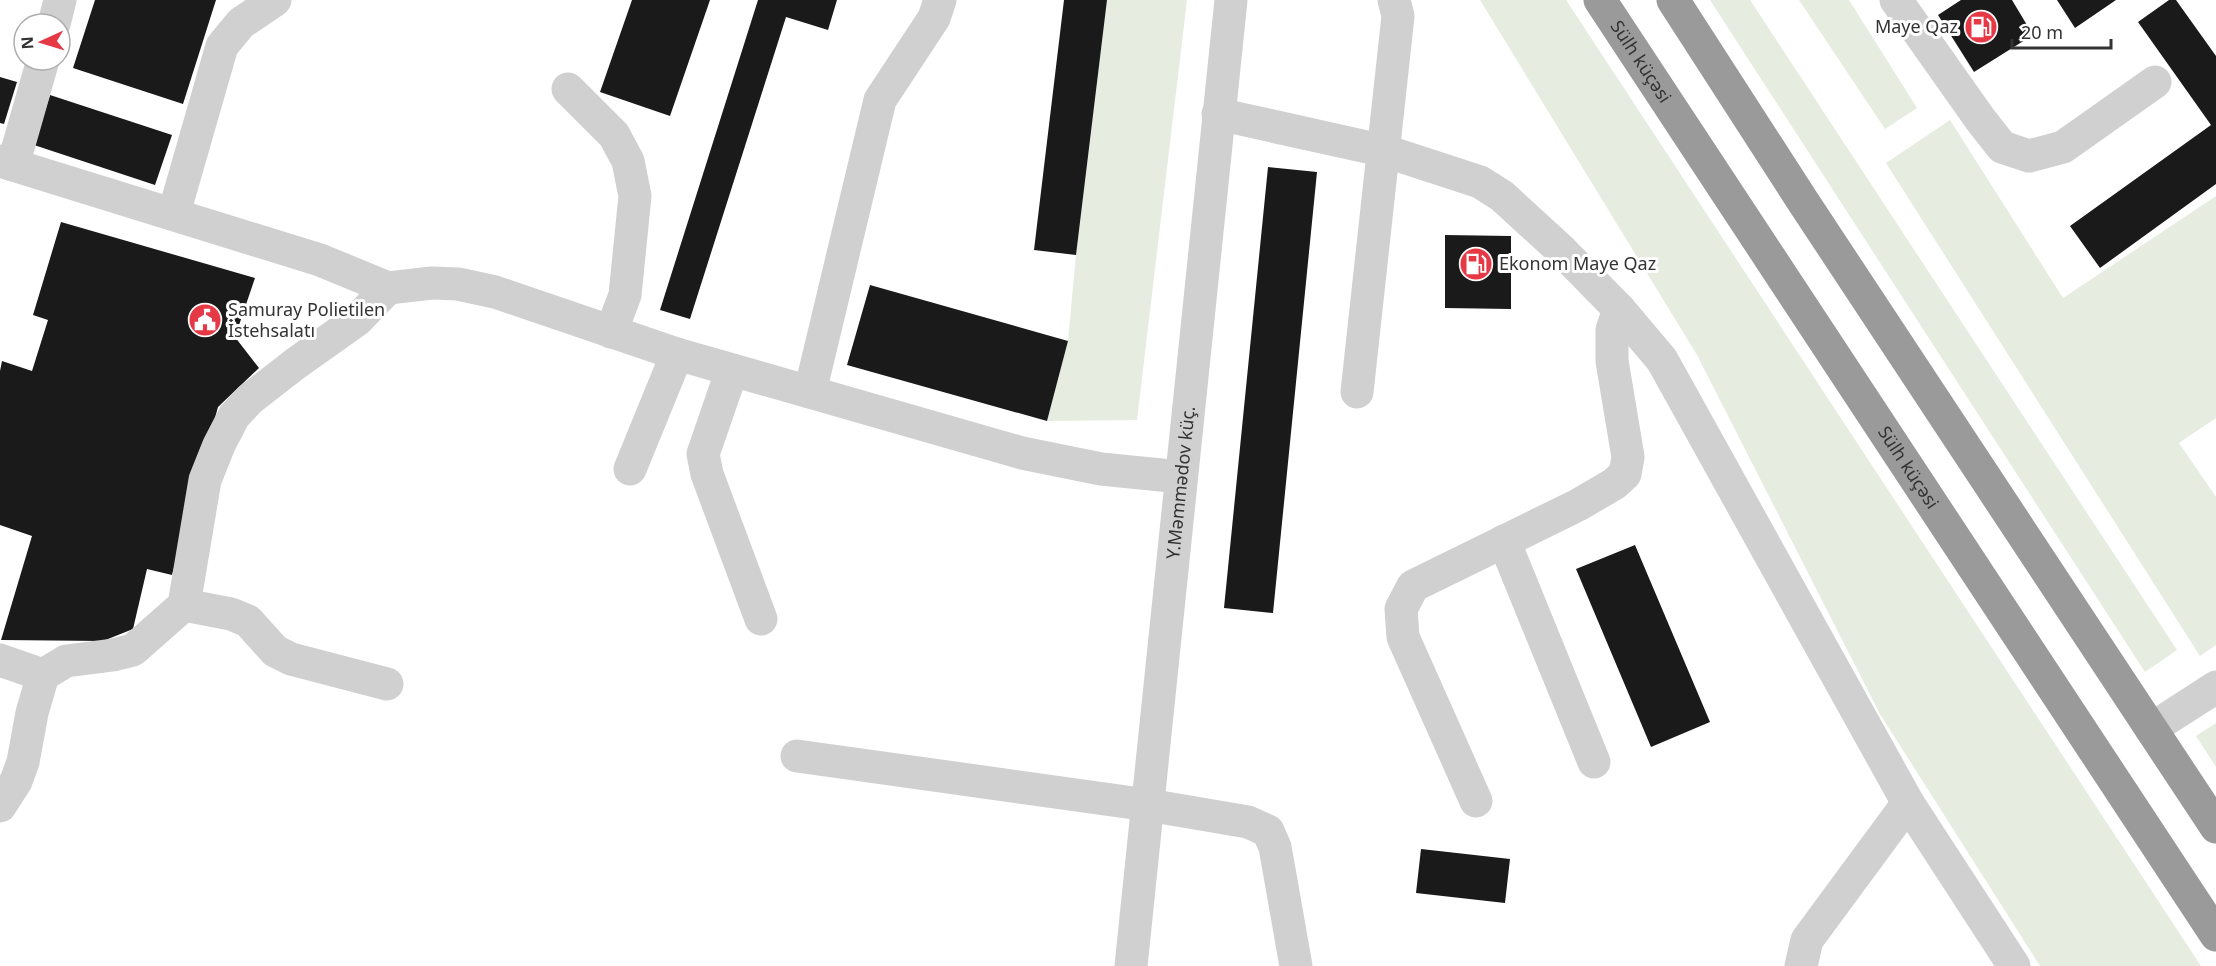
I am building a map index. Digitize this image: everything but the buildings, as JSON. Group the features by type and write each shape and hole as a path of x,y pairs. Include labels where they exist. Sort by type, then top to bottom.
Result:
{"highway":[{"name":"Sülh küçəsi","path":"1600,0 2216,935"},
{"path":"1673,0 1815,220 2216,827"}],"street":[{"path":"174,213 222,46 241,23 276,0"},
{"path":"810,392 880,100 934,18 940,0"},
{"name":"Y.Məmmədov küç.","path":"1131,966 1231,0"},
{"path":"1357,392 1398,16 1394,0"},
{"path":"1896,0 2002,147 2029,156 2063,147 2155,82"},
{"path":"39,72 7,163 320,260 388,288 432,283 467,286 495,292 677,354 1023,453 1101,469 1181,477"},
{"path":"568,89 614,135 628,161 635,196 625,295 612,332"},
{"path":"1218,114 1385,151 1480,182 1502,196 1562,251 1619,309 1662,360 1908,803 2014,966"},
{"path":"0,683 44,675 66,661 133,650 184,605 205,480 234,416 250,399 357,320 388,288"},
{"path":"1476,801 1403,637 1401,609 1413,586 1578,505 1614,484 1625,474 1629,457 1612,361 1612,330 1619,309"},
{"path":"630,469 677,354"},
{"path":"732,370 704,454 706,474 761,620"},
{"path":"1504,541 1594,762"},
{"path":"184,605 231,614 248,621 275,651 291,659 387,684"},
{"path":"0,660 44,675"},
{"path":"0,806 16,781 23,762 32,713 44,675"},
{"path":"2151,729 2216,687"},
{"path":"797,756 1148,805 1248,822 1268,831 1275,847 1296,966"},
{"path":"1801,966 1807,940 1908,803"}],"shaded area":[{"path":"1107,0 1187,0 1137,420 1047,421 1068,341 1076,255"},
{"path":"1480,0 1566,0 2201,966 2040,966 1880,714 1697,355"},
{"path":"1710,0 1750,0 2177,650 2145,672"},
{"path":"1799,0 1849,0 1917,108 1885,129"},
{"path":"1950,120 2063,298 2216,196 2216,418 2179,443 2216,497 2216,645 2200,656 1886,163"},
{"path":"2216,723 2216,767 2196,736"}],"place":[{"name":"Maye Qaz","path":"1981,27"},
{"name":"Ekonom Maye Qaz","path":"1476,264"},
{"name":"Samuray Polietilen İstehsalatı","path":"205,320"}]}
